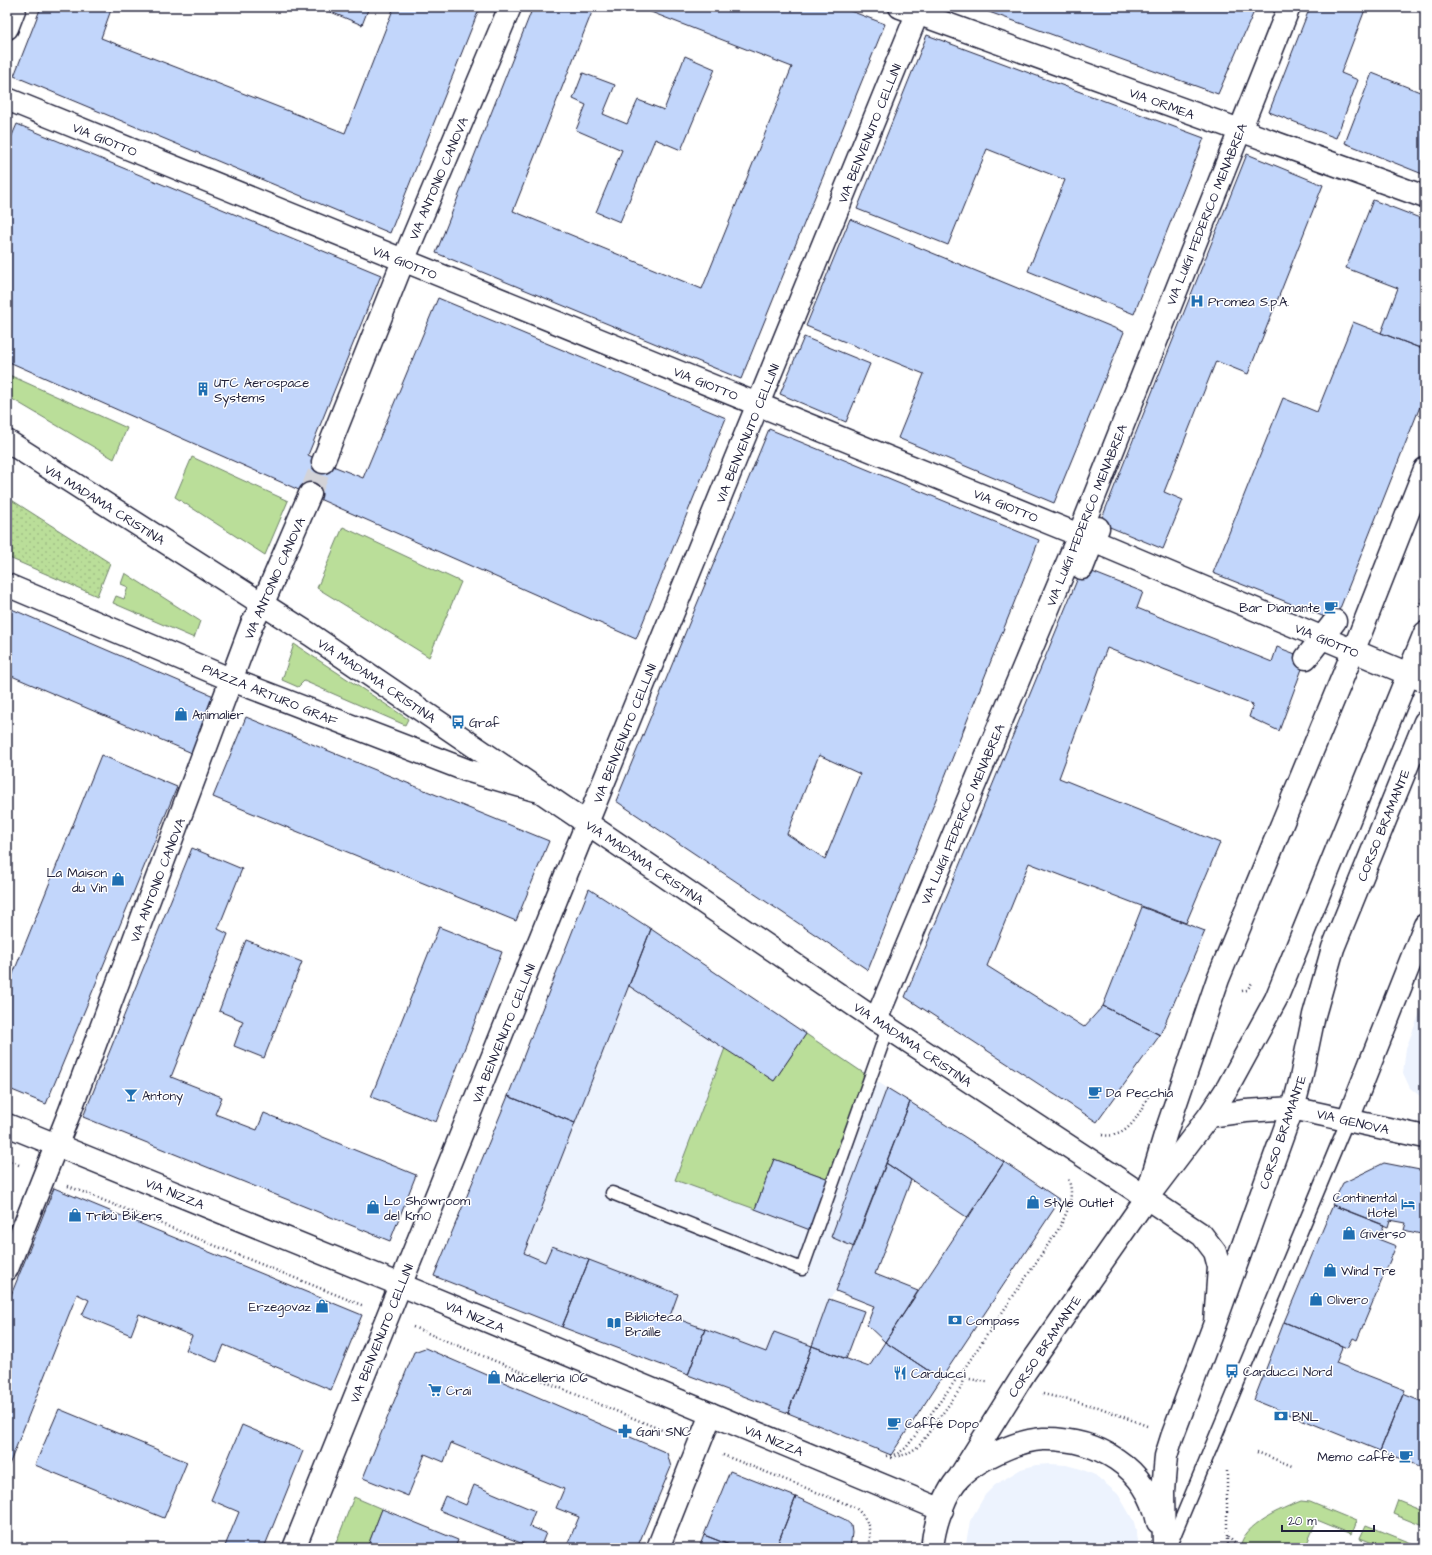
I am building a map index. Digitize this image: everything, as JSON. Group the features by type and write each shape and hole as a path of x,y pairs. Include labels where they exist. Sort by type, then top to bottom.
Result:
{"street":[{"path":"7,28 15,7"},
{"name":"VIA ANTONIO CANOVA","path":"323,462 403,261 510,7"},
{"name":"VIA LUIGI FEDERICO MENABREA","path":"882,1024 1090,533 1240,131 1289,7"},
{"name":"VIA ORMEA","path":"913,9 1240,131 1425,197"},
{"name":"VIA BENVENUTO CELLINI","path":"294,1548 587,823 759,405 913,9"},
{"name":"VIA GIOTTO","path":"7,99 759,405 1090,533 1353,652 1417,678"},
{"name":"VIA MADAMA CRISTINA","path":"7,442 263,603 882,1024 1117,1178 1202,1236 1215,1252 1219,1267 1215,1323"},
{"name":"CORSO BRAMANTE","path":"1146,1199 1166,1132 1218,979 1353,652 1425,469"},
{"name":"VIA ANTONIO CANOVA","path":"7,1268 57,1145 252,624 263,603 310,494"},
{"path":"1082,568 1090,533"},
{"name":"PIAZZA ARTURO GRAF","path":"7,585 232,680 466,770 538,790"},
{"path":"1306,658 1335,621"},
{"name":"CORSO BRAMANTE","path":"932,1547 942,1510 949,1493 1015,1388 1146,1199 1209,1116 1228,1087 1276,998 1417,678 1425,633"},
{"name":"CORSO BRAMANTE","path":"1164,1548 1163,1490 1166,1456 1172,1437 1215,1323 1292,1108 1301,1078 1314,1015 1333,948 1425,722"},
{"path":"1348,1119 1425,925"},
{"name":"VIA GENOVA","path":"1209,1116 1246,1111 1292,1108 1425,1137"},
{"name":"VIA NIZZA","path":"7,1125 401,1285 942,1510"},
{"path":"658,1548 711,1414"},
{"path":"960,1476 988,1457 1027,1442 1041,1439 1070,1441 1088,1445 1120,1460 1136,1475 1157,1515 1164,1548"}],"lane":[{"path":"612,1193 802,1269 882,1024"},
{"path":"1170,1548 1348,1119"}],"path":[{"path":"1097,1133 1104,1135 1118,1134 1133,1124 1150,1092"},
{"path":"7,1160 699,1445 854,1507 861,1512 868,1522 870,1534 869,1548"},
{"path":"966,1366 962,1388 920,1446 907,1454 893,1458 884,1456 887,1457 897,1454 906,1448 966,1366 1058,1230 1068,1211 1072,1187 1067,1177"},
{"path":"958,1377 1098,1407 1172,1437"},
{"path":"1256,1452 1292,1466"},
{"path":"1207,1457 1227,1468 1227,1548"},
{"path":"1227,1537 1240,1548"}],"shaded area":[{"path":"589,889 887,1088 831,1237 854,1247 836,1291 829,1299 788,1413 562,1327 434,1276 508,1096"},
{"path":"1425,1000 1425,1100 1410,1088 1403,1073 1406,1048"},
{"path":"1036,1465 1066,1465 1095,1475 1118,1494 1133,1520 1139,1548 965,1548 970,1521 985,1495 995,1485 1021,1469"}],"green space":[{"path":"7,374 127,428 114,459 7,396"},
{"path":"192,457 288,501 265,555 175,497"},
{"path":"7,497 110,563 97,596 7,557"},
{"path":"343,527 461,582 429,657 317,588"},
{"path":"125,573 200,621 194,638 113,603 116,596 124,599 128,587 121,584"},
{"path":"294,644 408,719 405,725 304,681 298,687 282,680"},
{"path":"806,1034 865,1074 829,1179 774,1159 755,1209 675,1180 725,1048 774,1081"},
{"path":"354,1497 382,1509 367,1548 334,1548"},
{"path":"1398,1500 1425,1511 1425,1527 1393,1514"},
{"path":"1301,1501 1310,1502 1356,1521 1351,1534 1317,1520 1305,1548 1240,1548 1243,1539 1248,1532 1264,1518"},
{"path":"1366,1525 1424,1548 1385,1548 1360,1538"}],"building":[{"path":"41,7 112,7 101,38 345,133 394,7 480,7 390,233 14,76"},
{"path":"319,7 369,7 362,25"},
{"path":"533,7 594,7 513,211 702,289 792,67 638,7 840,7 885,24 741,379 436,253"},
{"path":"975,7 1256,7 1218,94"},
{"path":"1310,7 1366,7 1341,73 1358,80 1336,138 1269,112"},
{"path":"927,35 1204,138 1134,314 1028,271 1065,180 987,149 948,245 857,209"},
{"path":"685,56 715,69 681,150 655,139 620,222 596,212 622,150 576,130 586,105 573,99 583,73 615,85 603,114 627,124 638,100 664,110"},
{"path":"1372,73 1425,94 1425,175 1345,143"},
{"name":"UTC Aerospace Systems","path":"17,124 381,275 308,455 323,462 363,478 438,298 726,418 636,639 7,361 7,147"},
{"path":"1247,154 1323,185 1248,374 1216,361 1164,492 1183,500 1163,549 1100,523"},
{"path":"1373,200 1425,220 1425,350 1381,333 1398,288 1346,268"},
{"path":"850,219 1124,332 1054,503 898,438 924,374 806,326"},
{"path":"1353,322 1425,350 1425,394 1335,621 1213,573 1283,398 1317,412"},
{"path":"804,337 870,364 846,422 780,394"},
{"path":"769,429 1039,540 868,970 616,801","holes":["819,755 860,774 825,859 787,834"]},
{"path":"1082,568 1143,592 1137,608 1272,662 1277,647 1306,658 1279,731 1249,717 1253,705 1107,648 1059,778 1220,843 1186,923 1029,863 987,966 1084,1027 1103,1006 1160,1035 1097,1122 905,997"},
{"path":"7,607 216,697 192,753 7,674"},
{"path":"246,717 549,841 516,921 213,797"},
{"path":"101,755 177,787 46,1104 7,1088 7,989"},
{"path":"192,848 242,869 218,929 228,934 171,1077 222,1097 215,1114 257,1130 264,1113 416,1175 390,1241 83,1117"},
{"path":"589,889 651,929 575,1123 508,1096"},
{"path":"1142,907 1205,931 1160,1035 1103,1006"},
{"path":"439,927 502,952 436,1122 371,1097"},
{"path":"651,929 806,1034 774,1081 629,986"},
{"path":"246,940 302,962 264,1058 234,1046 243,1021 219,1011"},
{"path":"887,1088 910,1102 854,1247 831,1237"},
{"path":"508,1096 575,1123 524,1253 545,1262 552,1246 589,1260 562,1327 434,1276"},
{"path":"910,1102 1004,1162 968,1218 886,1163"},
{"path":"774,1159 829,1179 810,1230 755,1209"},
{"path":"1004,1162 1060,1200 941,1379 885,1342"},
{"path":"886,1163 911,1180 875,1274 918,1291 885,1342 867,1325 874,1306 836,1291"},
{"path":"1384,1163 1425,1171 1425,1235 1404,1230 1406,1223 1390,1220 1388,1227 1332,1205 1343,1183"},
{"path":"54,1188 362,1315 331,1390 224,1345 217,1362 186,1350 192,1336 139,1314 131,1335 82,1315 89,1300 77,1294 7,1470 7,1305"},
{"path":"1333,1205 1384,1225 1378,1239 1396,1246 1357,1340 1353,1338 1348,1348 1284,1322"},
{"path":"589,1260 678,1294 670,1316 705,1329 688,1375 562,1327"},
{"path":"829,1299 864,1311 846,1359 812,1346"},
{"path":"1284,1322 1343,1346 1336,1363 1405,1390 1380,1451 1254,1400"},
{"path":"705,1329 766,1352 774,1332 812,1346 788,1413 688,1375"},
{"path":"885,1342 941,1379 891,1455 788,1413 812,1346 869,1367"},
{"path":"425,1348 667,1453 671,1467 637,1548 566,1548 579,1517 556,1508 564,1489 451,1443 444,1462 425,1454 408,1496 363,1478 414,1352"},
{"path":"1403,1394 1425,1403 1425,1468 1380,1451"},
{"path":"59,1409 187,1462 164,1518 35,1465"},
{"path":"242,1425 303,1451 264,1548 231,1548 225,1546 239,1512 211,1500"},
{"path":"730,1471 796,1497 776,1548 737,1548 704,1535"},
{"path":"474,1485 535,1511 529,1526 546,1533 540,1548 533,1548 439,1510 445,1496 466,1505"},
{"path":"796,1497 844,1519 851,1525 852,1533 850,1548 776,1548"},
{"path":"382,1509 458,1540 455,1548 367,1548"},
{"path":"704,1535 737,1548 699,1548"}],"tunnel":[{"path":"310,494 323,462"}],"place":[{"name":"Promea S.p.A.","path":"1197,301"},
{"name":"UTC Aerospace Systems","path":"203,389"},
{"name":"Bar Diamante","path":"1331,607"},
{"name":"Animalier","path":"181,714"},
{"name":"Graf","path":"458,722"},
{"name":"La Maison du Vin","path":"118,879"},
{"name":"Da Pecchia","path":"1095,1092"},
{"name":"Antony","path":"131,1095"},
{"name":"Style Outlet","path":"1033,1202"},
{"name":"Continental Hotel","path":"1408,1204"},
{"name":"Lo Showroom del Km0","path":"373,1207"},
{"name":"Tribù Bikers","path":"75,1215"},
{"name":"Giverso","path":"1349,1233"},
{"name":"Wind Tre","path":"1330,1270"},
{"name":"Olivero","path":"1316,1299"},
{"name":"Erzegovaz","path":"322,1306"},
{"name":"Compass","path":"955,1320"},
{"name":"Biblioteca Braille","path":"614,1323"},
{"name":"Carducci Nord","path":"1232,1371"},
{"name":"Carducci","path":"900,1373"},
{"name":"Macelleria 106","path":"494,1377"},
{"name":"Crai","path":"435,1390"},
{"name":"BNL","path":"1281,1416"},
{"name":"Caffè Dopo","path":"894,1423"},
{"name":"Gani SNC","path":"625,1431"},
{"name":"Memo caffè","path":"1406,1456"}]}
